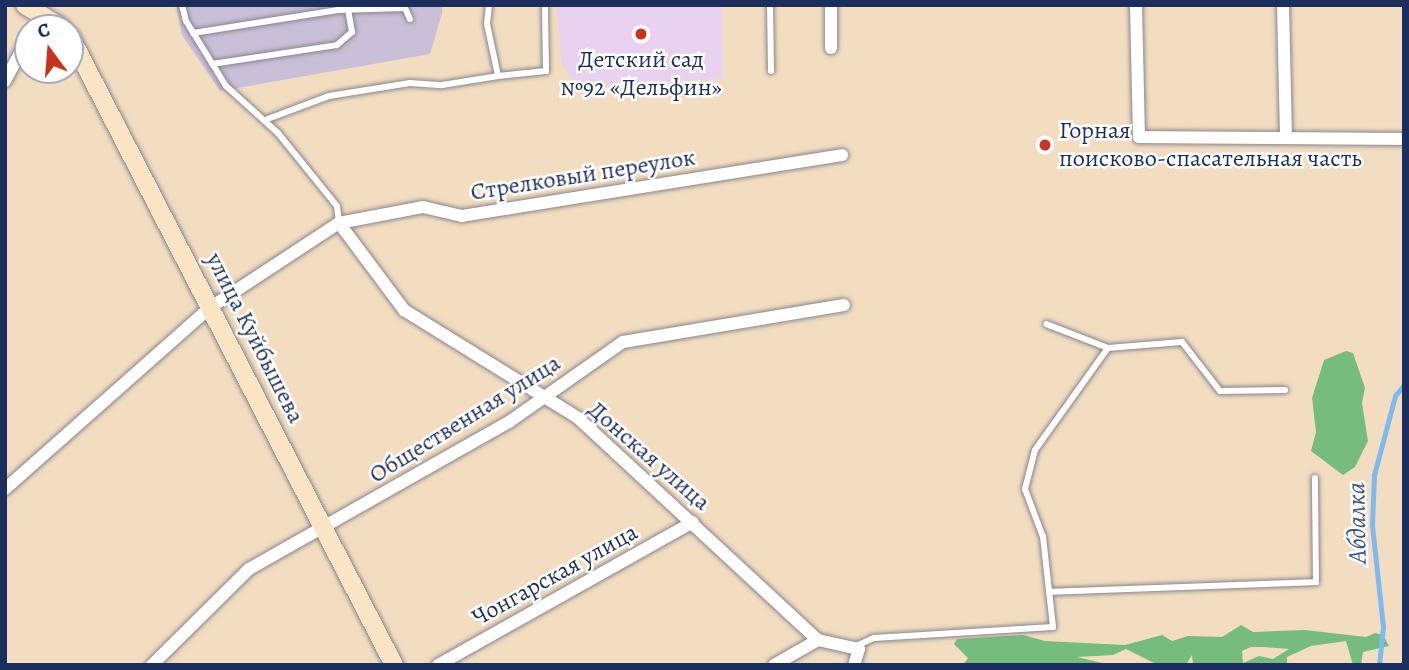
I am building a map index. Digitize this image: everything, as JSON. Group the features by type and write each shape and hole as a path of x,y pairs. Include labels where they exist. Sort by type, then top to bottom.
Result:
{"main road":[{"name":"улица Куйбышева","path":"84,63 325,526 394,665"}],"street":[{"path":"831,5 831,48"},
{"path":"1136,5 1139,137 1404,139"},
{"path":"1283,5 1286,138"},
{"path":"5,81 14,64"},
{"name":"Стрелковый переулок","path":"5,489 211,307 339,223 423,207 462,216 842,155"},
{"name":"Донская улица","path":"339,223 404,310 542,398 579,418 818,640 851,648"},
{"name":"Общественная улица","path":"152,665 249,569 419,476 624,342 844,305"},
{"name":"Чонгарская улица","path":"438,665 693,522"},
{"path":"774,665 818,640"},
{"path":"851,648 859,649 854,665"}],"lane":[{"path":"182,5 192,33 226,86 265,120 337,206 339,223"},
{"path":"489,5 487,24 498,76"},
{"path":"265,120 329,96 410,83 442,85 546,71 545,5"},
{"path":"770,5 771,71"},
{"path":"192,33 348,10 405,8 410,19"},
{"path":"212,64 337,45 352,32 348,10"},
{"path":"1046,324 1108,348 1182,342 1220,391 1285,390"},
{"path":"851,648 874,638 1053,627 1043,537 1025,489 1035,450 1108,348"},
{"path":"1049,592 1316,582 1315,478"}],"shaded area":[{"path":"176,5 442,5 442,13 430,54 220,91 182,35"},
{"name":"Детский сад №92 «Дельфин»","path":"557,5 722,5 723,79 578,87 561,63"}],"green space":[{"path":"1346,351 1353,353 1365,388 1362,403 1368,441 1355,467 1343,475 1311,451 1316,432 1312,398 1324,360"},
{"path":"1241,625 1253,632 1305,630 1366,637 1375,633 1383,635 1389,646 1363,652 1361,665 1353,665 1346,641 1311,646 1287,657 1287,665 1193,665 1192,655 1186,665 1158,665 1126,649 1113,655 1077,657 1111,665 963,665 968,658 954,644 957,639 1023,635 1045,641 1125,645 1162,635 1172,641 1188,636 1222,637","holes":["1251,647 1289,649 1273,659 1259,656 1243,663 1242,651"]}],"waterway":[{"name":"Абдалка","path":"1379,665 1383,627 1372,525 1374,475 1395,396 1404,385"}],"place":[{"name":"Детский сад №92 «Дельфин»","path":"641,34"},
{"name":"Горная поисково-спасательная часть","path":"1045,145"}]}
